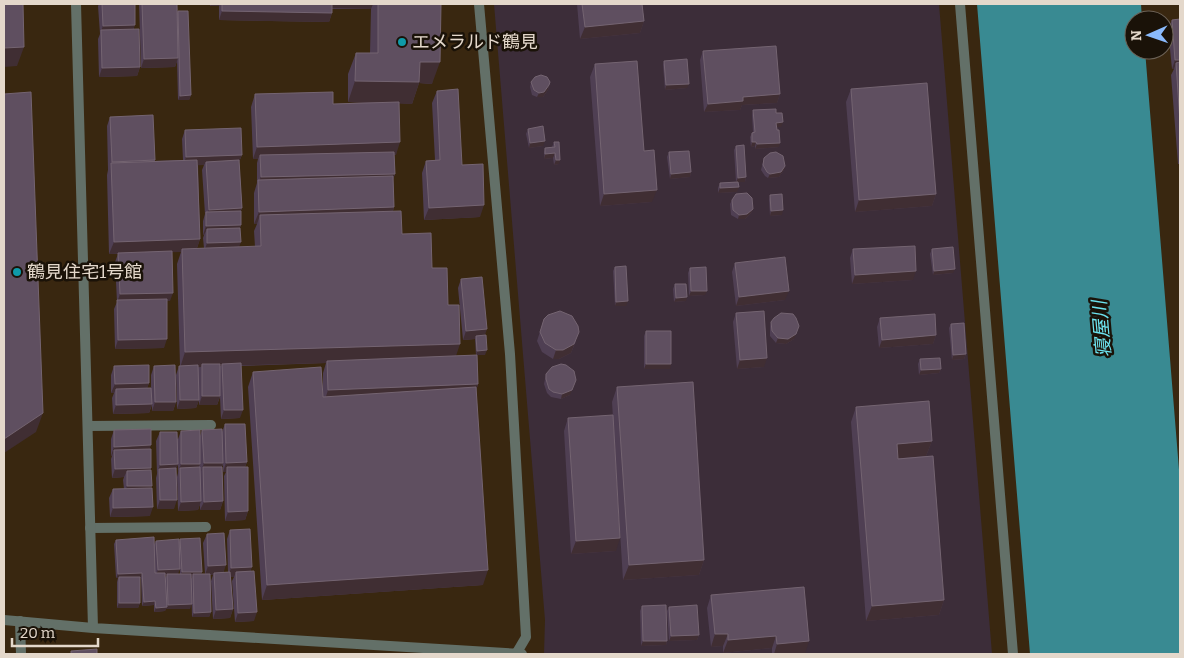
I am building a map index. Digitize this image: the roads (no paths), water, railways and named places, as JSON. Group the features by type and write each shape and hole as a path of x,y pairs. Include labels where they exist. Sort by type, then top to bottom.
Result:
{"street":[{"path":"76,4 93,628"},
{"path":"4,620 93,628 518,654 526,637 526,628 510,354 479,4"},
{"path":"960,4 1013,654"},
{"path":"88,426 211,425"},
{"path":"90,528 206,527"},
{"path":"20,621 21,654"}],"water":[{"name":"寝屋川","path":"977,4 1141,4 1141,10 1124,10 1124,60 1146,60 1180,482 1180,654 1030,654"}],"place":[{"name":"エメラルド鶴見","path":"402,42"},
{"name":"鶴見住宅1号館","path":"17,272"}]}
